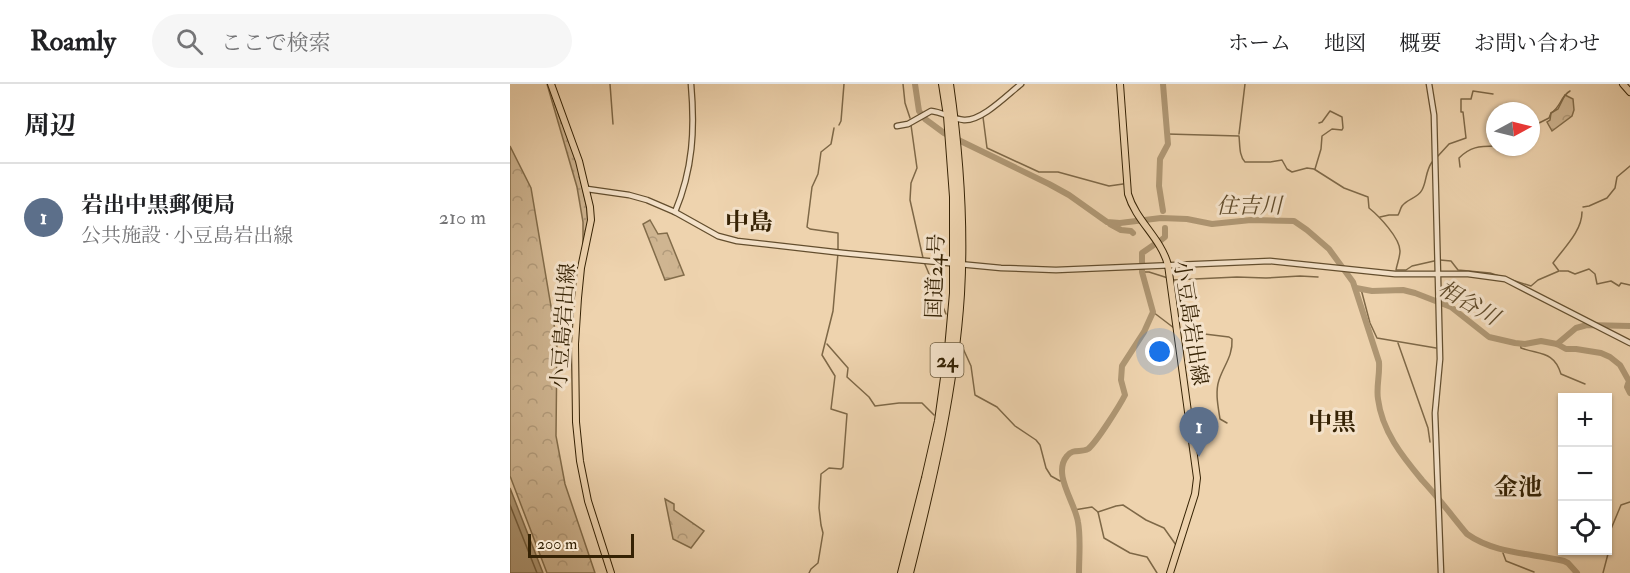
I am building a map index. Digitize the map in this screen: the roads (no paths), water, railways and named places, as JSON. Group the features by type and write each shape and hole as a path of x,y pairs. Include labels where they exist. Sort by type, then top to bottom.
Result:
{"highway":[{"name":"国道24号","path":"943,84 954,146"},
{"name":"国道24号","path":"909,573 933,477 947,405 957,326 958,263 954,197 956,128 950,118 950,84"},
{"name":"国道24号","path":"902,573 939,421 958,263"}],"main road":[{"name":"小豆島岩出線","path":"551,84 579,161 587,189 591,220 580,280 575,344 576,422 580,461 588,501 611,573"},
{"name":"小豆島岩出線","path":"1120,84 1128,194 1138,217 1164,252 1168,265 1197,478 1195,494 1170,573"},
{"path":"1623,84 1630,92"}],"street":[{"path":"675,212 682,196 690,164 691,84"},
{"path":"897,126 908,124 934,111 950,118 970,120 985,113 1021,84"},
{"path":"1429,84 1434,115 1440,359 1435,413 1441,573"},
{"path":"587,189 647,200 675,212 718,236 737,241 843,253 1001,268 1056,270 1270,261 1395,274 1468,274 1505,279 1630,343"}],"water":[{"path":"510,488 543,573 510,573"}],"waterway":[{"path":"610,84 613,124"},
{"path":"839,125 844,84"},
{"path":"903,84 905,103 910,118"},
{"name":"住吉川","path":"915,84 919,111 925,119 944,133 1049,184 1107,222 1120,223 1161,218 1187,219 1212,224 1251,220 1294,221 1307,230 1329,249 1353,282 1379,362 1380,411 1388,432 1407,462 1467,534 1489,546 1564,561 1577,573"},
{"path":"1163,84 1168,144 1160,159 1159,186 1163,211"},
{"path":"1239,134 1245,84"},
{"path":"1438,156 1449,144 1466,138 1461,99 1471,99 1473,91 1493,94"},
{"path":"1540,122 1549,118 1570,91"},
{"path":"1315,169 1322,136 1332,129 1342,130 1343,128 1342,117 1330,111 1319,123"},
{"path":"985,115 983,117 987,148 1039,172 1058,172 1109,186 1123,184"},
{"path":"911,125 917,168 911,183 910,200 923,258"},
{"path":"834,128 831,144 821,152 818,174 812,187 807,227 838,233 838,249"},
{"path":"1167,134 1239,136 1241,154 1245,162 1282,160 1287,169 1292,172 1307,168 1314,169 1344,188 1368,197 1369,208 1397,240 1400,253 1396,270 1406,270 1412,266 1434,261"},
{"path":"1460,167 1459,158 1467,151 1486,147"},
{"path":"1380,217 1398,215 1401,207 1420,193 1432,162"},
{"path":"1583,207 1607,198 1615,188 1617,177 1630,166"},
{"path":"1440,260 1451,261 1458,270 1490,273 1531,286 1538,280 1559,271 1553,263 1576,233 1582,212"},
{"path":"1110,224 1133,233"},
{"path":"1160,241 1165,237 1165,228"},
{"path":"1079,573 1079,528 1063,480 1063,463 1069,454 1088,449 1092,445 1125,395 1121,380 1122,366 1144,332 1153,312 1142,272 1142,253 1155,244"},
{"path":"809,573 818,563 823,533 819,508 821,474 829,468 841,469 843,467 847,414 831,409 835,376 822,355 833,311 838,253"},
{"path":"924,262 946,314"},
{"path":"1560,271 1575,274 1589,269 1595,274 1597,284 1611,281 1619,286 1621,283 1630,285"},
{"path":"1142,272 1168,278"},
{"path":"1173,280 1318,277"},
{"name":"相谷川","path":"1356,288 1372,291 1403,290 1415,293 1451,307 1489,337 1525,344 1541,341 1557,344 1566,349 1601,353 1620,365 1629,381 1627,387 1630,393"},
{"path":"1361,289 1370,323 1377,338 1436,348"},
{"path":"1153,312 1174,328"},
{"name":"相谷川","path":"1557,344 1576,328 1587,325 1630,326"},
{"path":"1180,331 1232,339 1230,355 1217,389 1220,419 1227,423"},
{"path":"1398,343 1428,428 1430,442"},
{"path":"1520,343 1521,348 1546,355 1554,361 1561,374 1585,384"},
{"path":"827,344 848,368 847,377 869,397 875,406 922,403 934,415"},
{"path":"961,344 971,366 975,395 997,407 1015,426 1036,440 1051,476 1062,480"},
{"path":"1603,573 1611,529 1621,505 1630,502"},
{"path":"1098,512 1123,505 1146,520 1164,528 1176,545"},
{"path":"1074,510 1092,507 1098,512 1104,538 1130,553 1147,557 1157,573"},
{"path":"1503,553 1506,561 1534,572"}],"place":[{"name":"岩出中黒郵便局","path":"1199,457"}],"district":[{"name":"中島","path":"749,222"},
{"name":"中黒","path":"1332,422"},
{"name":"金池","path":"1518,487"}]}
